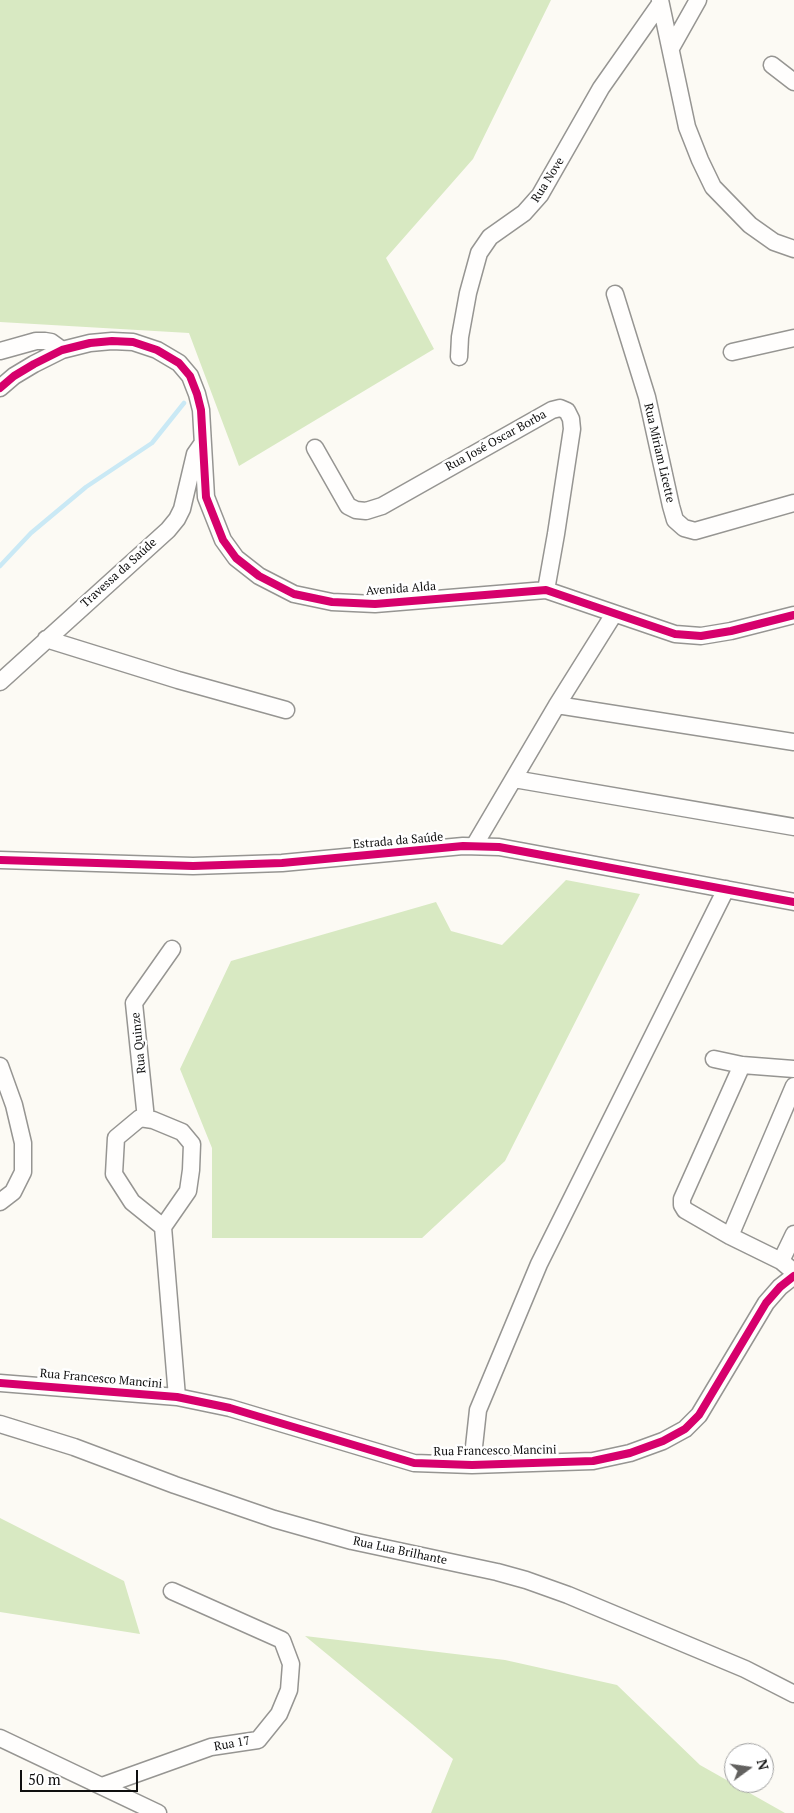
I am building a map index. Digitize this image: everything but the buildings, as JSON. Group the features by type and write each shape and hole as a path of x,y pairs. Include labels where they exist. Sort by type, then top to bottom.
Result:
{"street":[{"path":"671,48 698,0"},
{"path":"660,2 686,127 713,187 750,225 774,242 794,250"},
{"name":"Rua Nove","path":"459,357 460,338 468,293 479,253 490,236 524,213 540,195 601,88 660,2"},
{"path":"772,65 794,82"},
{"name":"Rua Miriam Licette","path":"615,294 647,397 670,506 675,520 684,528 695,531 794,503"},
{"path":"732,352 794,338"},
{"path":"0,351 36,341 51,342 62,350"},
{"name":"Avenida Alda","path":"0,388 14,376 62,350 105,341 133,342 157,350 179,362 190,376 201,410 206,497 222,540 236,558 259,576 294,594 332,602 375,604 546,590 675,634 701,636 731,631 794,615"},
{"name":"Rua José Oscar Borba","path":"315,448 348,506 356,510 366,511 382,506 552,410 560,408 567,411 571,419 572,429 546,590"},
{"name":"Travessa da Saúde","path":"0,682 168,530 182,509 195,454 203,442"},
{"path":"474,846 557,705 614,614"},
{"path":"46,639 178,680 286,710"},
{"path":"557,705 794,742"},
{"path":"514,779 794,827"},
{"name":"Estrada da Saúde","path":"0,860 192,866 282,863 474,846 499,847 794,902"},
{"path":"472,1465 478,1410 539,1264 726,889"},
{"name":"Rua Quinze","path":"146,1119 134,1003 172,949"},
{"path":"714,1059 742,1065 794,1069"},
{"path":"742,1065 682,1198 682,1205 685,1210 788,1267 794,1234"},
{"path":"0,1066 14,1105 23,1143 23,1172 13,1192 0,1202"},
{"path":"730,1236 794,1086"},
{"path":"163,1227 132,1202 114,1174 116,1138 140,1118 153,1120 182,1132 192,1144 188,1191 163,1227 177,1397"},
{"name":"Rua Francesco Mancini","path":"0,1383 177,1397 230,1408 414,1463 472,1465 594,1461 630,1453 663,1441 685,1429 699,1415 766,1303 780,1286 794,1276"},
{"name":"Rua Lua Brilhante","path":"0,1424 74,1446 175,1485 274,1519 352,1541 526,1580 568,1595 745,1669 794,1694"},
{"name":"Rua 17","path":"102,1786 211,1747 258,1740 279,1714 289,1690 291,1664 282,1640 172,1591"},
{"path":"0,1738 158,1813"}],"green space":[{"path":"0,0 551,0 473,159 386,258 434,349 239,466 189,333 0,322"},
{"path":"566,880 640,894 505,1161 422,1238 212,1238 212,1148 180,1069 231,961 436,902 451,931 502,945"},
{"path":"0,1518 124,1581 140,1634 0,1612"},
{"path":"305,1636 505,1660 617,1685 700,1765 724,1779 724,1793 750,1793 785,1813 431,1813 453,1759"}],"waterway":[{"path":"0,566 31,533 86,487 152,443 184,403"}],"cycle path":[{"path":"0,388 14,376 34,364 62,350 90,343 133,342 157,350 179,363 190,376 201,410 206,497 223,540 236,558 259,576 294,594 332,602 375,604 546,590 675,634 701,636 731,631 794,615"},
{"path":"0,860 193,866 282,863 463,846 499,847 794,902"},
{"path":"0,1383 177,1397 230,1408 414,1463 472,1465 593,1461 630,1453 663,1441 685,1429 699,1415 766,1303 780,1287 794,1276"}]}
